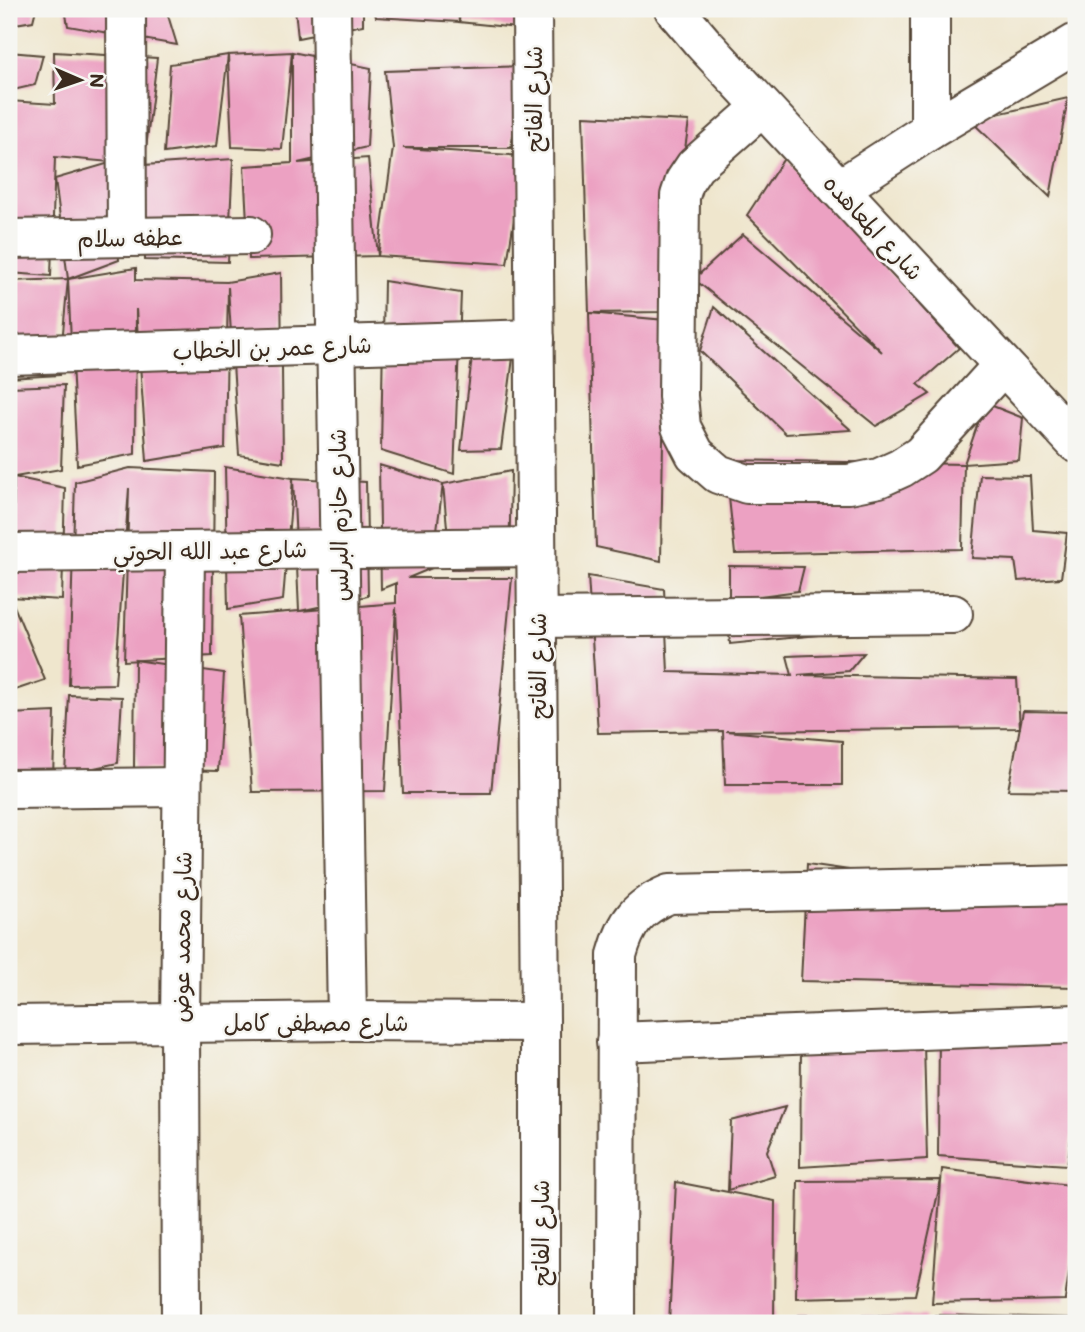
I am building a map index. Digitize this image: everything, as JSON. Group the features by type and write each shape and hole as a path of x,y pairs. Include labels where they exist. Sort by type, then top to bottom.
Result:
{"street":[{"path":"126,9 127,237"},
{"name":"شارع حازم البرلس","path":"331,9 347,1021"},
{"name":"شارع الفاتح","path":"532,9 540,1323"},
{"name":"شارع المعاهده","path":"674,9 703,26 762,107 1076,443"},
{"path":"930,9 930,130"},
{"path":"839,189 930,130 1076,43"},
{"path":"762,107 695,166 685,181 680,196 678,396 681,426 695,454 718,474 747,484 849,484 879,478 921,455 1003,365"},
{"name":"عطفه سلام","path":"9,239 251,235"},
{"name":"شارع عمر بن الخطاب","path":"9,355 535,339"},
{"name":"شارع عبد الله الحوتي","path":"9,552 536,547"},
{"name":"شارع محمد عوض","path":"181,1323 180,1024 185,551"},
{"path":"537,618 953,614"},
{"path":"9,789 182,788"},
{"path":"616,1323 617,954 622,937 642,909 669,894 1076,885"},
{"name":"شارع مصطفى كامل","path":"9,1025 540,1021"},
{"path":"616,1042 1076,1024"}],"building":[{"path":"9,9 36,9 33,21 9,25"},
{"path":"65,9 166,9 177,45 68,26"},
{"path":"295,9 363,9 363,25 298,38"},
{"path":"374,9 458,9 459,22 376,17"},
{"path":"460,9 518,9 517,28 459,22"},
{"path":"9,52 43,55 35,85 9,91"},
{"path":"54,52 157,58 144,165 55,157 51,276 9,273 9,101 55,104"},
{"path":"292,52 282,149 232,147 228,55"},
{"path":"292,52 371,68 367,147 298,163 368,158 378,256 249,259 244,166 292,163"},
{"path":"228,55 217,146 164,153 170,64"},
{"path":"524,66 511,148 403,148 524,156 507,264 378,256 393,148 385,71"},
{"path":"1068,98 1050,197 970,120"},
{"path":"583,116 689,121 662,312 589,313"},
{"path":"785,157 959,348 918,384 930,394 876,426 694,279 743,234 882,352 747,215"},
{"path":"233,159 228,262 145,260 144,165"},
{"path":"113,162 119,260 68,279 55,179"},
{"path":"136,268 136,280 227,282 281,273 283,462 239,455 228,287 225,448 147,461 136,309 135,454 77,465 68,279"},
{"path":"68,279 59,375 9,378 9,281"},
{"path":"384,281 461,293 454,474 381,451"},
{"path":"714,307 851,430 786,434 700,351"},
{"path":"589,313 665,320 661,561 596,547"},
{"path":"514,350 501,449 461,450 472,357"},
{"path":"64,385 61,469 9,478 9,387"},
{"path":"985,403 1023,418 1019,460 964,464"},
{"path":"725,460 964,464 962,549 735,554"},
{"path":"379,465 443,484 432,568 408,578 512,578 491,793 403,793 396,607 385,791 252,792 239,616 299,611 293,478 366,482 368,596 300,611 396,603 396,583 381,589"},
{"path":"225,467 293,478 283,600 228,609"},
{"path":"130,468 214,472 212,656 124,661 129,488 115,684 69,685 75,482"},
{"path":"511,471 509,569 451,570 443,484"},
{"path":"980,475 1030,476 1033,530 1067,533 1061,578 1018,581 1015,560 972,558"},
{"path":"14,477 65,488 62,600 10,597 14,492 9,513 9,489 14,489"},
{"path":"729,566 804,567 798,591 729,600"},
{"path":"588,576 664,589 668,672 792,675 787,656 864,653 849,671 798,675 1017,679 1020,728 726,731 842,741 842,785 725,785 723,731 598,733"},
{"path":"9,594 45,680 9,692"},
{"path":"818,620 818,635 730,644 728,623"},
{"path":"135,660 224,673 218,771 134,769"},
{"path":"69,695 122,697 118,763 65,774"},
{"path":"1023,711 1076,712 1076,791 1008,790"},
{"path":"55,712 53,778 9,778 9,714"},
{"path":"807,864 1076,902 1076,987 801,981"},
{"path":"1076,1030 1076,1107 1067,1165 938,1156 939,1032"},
{"path":"924,1044 927,1159 800,1167 801,1050"},
{"path":"785,1107 767,1151 775,1176 728,1190 731,1121"},
{"path":"942,1169 1076,1186 1076,1223 1065,1300 932,1303"},
{"path":"941,1180 915,1295 796,1298 798,1181"},
{"path":"676,1182 775,1201 774,1323 669,1323"},
{"path":"798,1315 924,1316 923,1323 799,1323"},
{"path":"936,1315 1074,1318 1073,1323 936,1323"}]}
